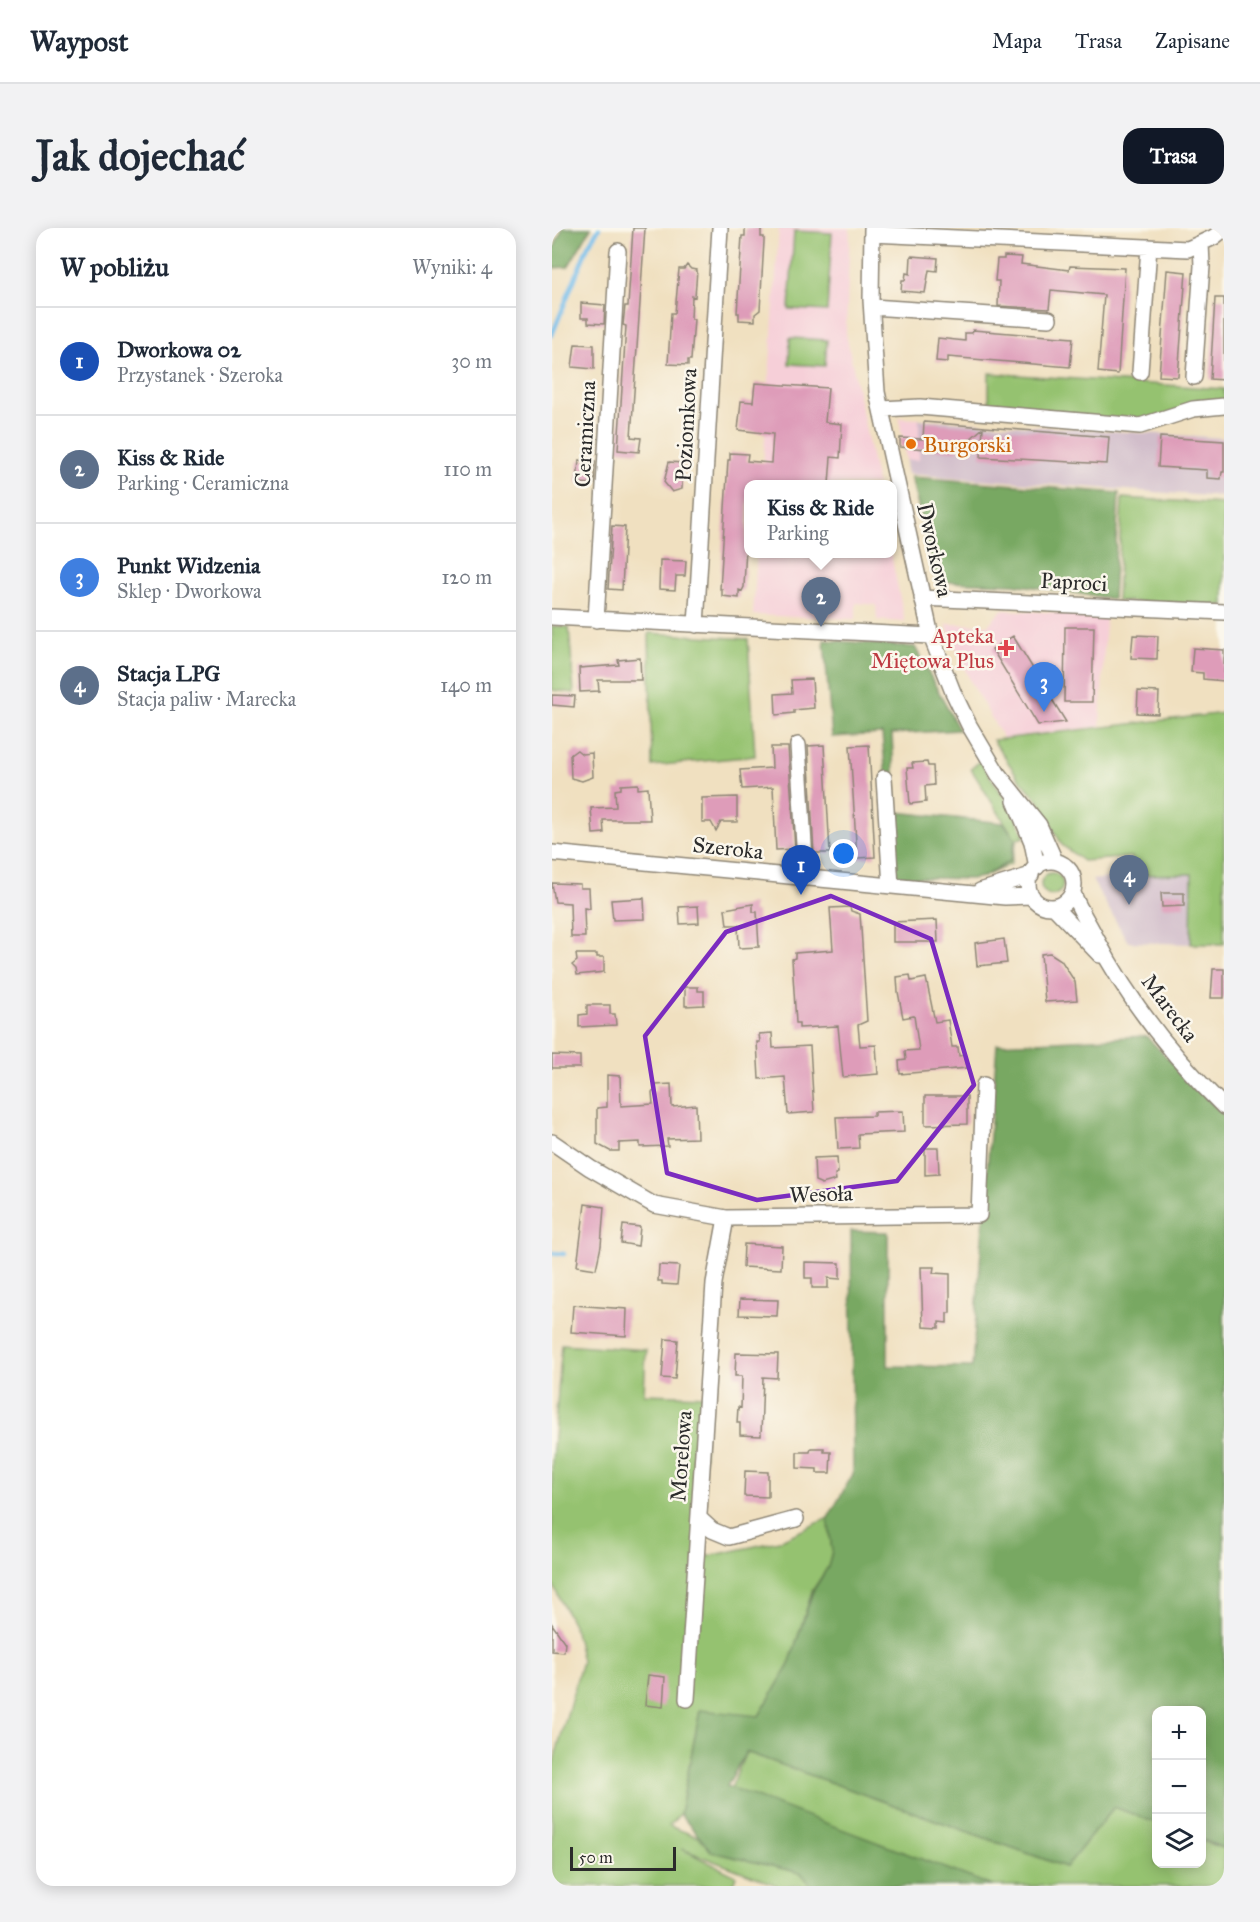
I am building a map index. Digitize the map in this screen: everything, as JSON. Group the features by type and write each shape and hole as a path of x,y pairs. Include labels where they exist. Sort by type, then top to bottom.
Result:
{"street":[{"name":"Poziomkowa","path":"696,625 720,228"},
{"path":"872,231 1188,249 1224,229"},
{"name":"Dworkowa","path":"872,231 875,374 896,480"},
{"path":"1194,377 1202,266 1201,243"},
{"path":"1140,372 1149,247"},
{"name":"Ceramiczna","path":"596,620 618,251"},
{"path":"872,307 1048,319"},
{"path":"881,409 920,407 1140,426 1193,409 1224,406"},
{"name":"Dworkowa","path":"897,483 931,636 964,714 1011,792 1032,842 1034,871"},
{"name":"Paproci","path":"922,598 1224,612"},
{"path":"552,616 931,636"},
{"path":"798,745 806,878"},
{"path":"884,778 891,886"},
{"name":"Dworkowa","path":"1011,792 1039,825 1055,861"},
{"name":"Szeroka","path":"552,853 971,894 1005,897 1032,896"},
{"path":"1055,861 1072,873 1073,893 1065,903 1054,907 1039,903 1032,896 1029,885 1034,871 1055,861"},
{"name":"Szeroka","path":"971,894 1034,871"},
{"name":"Marecka","path":"1073,893 1107,961"},
{"name":"Marecka","path":"1054,907 1107,961 1171,1050 1224,1107"},
{"name":"Wesoła","path":"552,1142 590,1168 654,1204 726,1218 979,1215 984,1085"},
{"name":"Morelowa","path":"687,1699 714,1283 726,1218"},
{"path":"699,1518 712,1530 729,1537 796,1519"}],"highlighted area":[{"path":"831,896 931,939 974,1085 897,1181 757,1200 667,1173 645,1036 726,932"}],"shaded area":[{"path":"779,228 850,228 846,333 876,480 762,480"},
{"path":"899,418 919,419 919,461 906,460"},
{"path":"919,419 1224,438 1224,497 907,474 906,460 919,460"},
{"path":"757,558 892,558 905,622 877,620 876,605 856,603 856,619 753,615"},
{"path":"1002,610 1106,615 1100,726 1003,738 970,681 946,624 988,625"},
{"path":"1192,874 1191,944 1128,942 1092,880 1135,875"}],"green space":[{"path":"563,228 591,228 568,267 552,268 552,252"},
{"path":"794,231 832,233 827,311 789,309"},
{"path":"790,338 827,340 825,366 789,364"},
{"path":"989,373 1224,389 1224,401 1141,424 989,409"},
{"path":"911,477 1119,493 1113,599 1013,584 946,582 935,576"},
{"path":"1122,498 1224,504 1224,605 1117,601"},
{"path":"552,626 569,627 574,693 552,690"},
{"path":"649,633 748,639 755,756 652,766"},
{"path":"824,640 915,647 959,730 892,734 896,812 1004,823 1015,839 1010,861 983,877 970,879 895,877 882,734 832,737"},
{"path":"1224,713 1224,944 1191,944 1192,874 1135,875 1132,857 1083,861 1062,845 1038,800 1018,777 993,740"},
{"path":"980,761 1012,809 1025,837 1017,839 1011,864 983,877 1010,861 1015,839 971,769"},
{"path":"1052,873 1060,876 1063,884 1060,892 1052,895 1044,892 1041,884 1044,876"},
{"path":"1146,1036 1224,1115 1224,1848 1206,1841 1206,1706 1152,1706 1152,1821 1114,1807 1066,1867 746,1752 727,1786 993,1886 812,1886 801,1873 712,1852 680,1814 700,1710 759,1716 789,1665 813,1591 828,1567 832,1551 828,1518 853,1474 851,1231 888,1232 888,1366 972,1367 997,1044"},
{"path":"562,1344 646,1350 644,1394 707,1396 700,1558 779,1541 828,1518 832,1551 828,1567 812,1591 789,1665 759,1716 762,1725 700,1710 680,1814 669,1826 701,1838 712,1852 801,1873 812,1886 779,1886 682,1849 736,1876 732,1886 552,1886 552,1768 582,1661 574,1627 552,1583 552,1462"},
{"path":"746,1752 1066,1867 1114,1807 1152,1821 1152,1868 1206,1868 1206,1842 1224,1849 1224,1886 986,1886 731,1788"}],"building":[{"path":"633,228 645,228 631,437 641,438 639,452 618,450 626,326 623,325 625,306 628,306"},
{"path":"745,228 761,228 761,237 764,237 760,310 755,314 755,321 739,320 739,313 737,313 742,236 745,236"},
{"path":"911,256 938,258 937,271 929,270 925,293 901,291 902,280 905,280 906,273 910,274"},
{"path":"1004,256 1022,257 1021,264 1069,270 1070,266 1125,268 1118,374 1098,372 1104,295 1051,290 1049,309 998,306 999,281 995,281 997,259 1004,259"},
{"path":"687,265 697,270 695,297 692,296 691,319 694,319 691,360 688,360 688,365 668,364 671,313 675,313 679,269 684,269"},
{"path":"1167,270 1186,272 1178,377 1159,376"},
{"path":"1215,298 1224,298 1224,380 1210,379"},
{"path":"581,303 605,305 604,324 588,323 588,318 581,318"},
{"path":"973,330 1073,338 1070,367 948,357 948,362 936,361 938,338 965,341 965,333 972,333"},
{"path":"575,344 594,345 594,369 572,367"},
{"path":"755,383 828,388 825,422 842,424 840,458 831,457 829,480 744,480 745,558 744,587 742,591 739,590 739,598 722,596 722,589 720,589 728,460 730,460 730,453 748,454 747,461 771,463 773,434 738,430 741,401 753,402"},
{"path":"924,422 1109,437 1107,464 981,457 983,428 956,451 900,447 900,438 923,439"},
{"path":"1160,437 1224,441 1224,472 1222,472 1221,479 1207,478 1207,470 1158,467"},
{"path":"579,460 595,461 594,484 577,483"},
{"path":"669,462 683,463 682,489 672,492 664,482"},
{"path":"612,526 625,527 622,590 608,589"},
{"path":"660,560 686,561 685,576 676,576 675,590 659,589"},
{"path":"1065,627 1094,627 1092,702 1064,702"},
{"path":"1133,635 1158,636 1157,659 1131,658"},
{"path":"1013,636 1066,722 1038,725 992,649"},
{"path":"1193,648 1224,650 1224,681 1203,679 1203,673 1191,672"},
{"path":"640,658 641,680 598,680 599,691 580,692 579,668 619,665 618,660"},
{"path":"812,679 814,708 776,715 775,694 792,693 791,680"},
{"path":"1138,691 1159,692 1158,714 1137,713"},
{"path":"552,695 575,696 574,707 552,705"},
{"path":"824,745 830,853 814,853 808,746"},
{"path":"869,745 875,857 857,858 850,746"},
{"path":"771,747 788,747 795,849 776,850 773,787 742,789 740,770 772,768"},
{"path":"577,750 582,754 592,753 593,777 582,781 571,778 570,755"},
{"path":"927,762 928,766 933,766 934,785 925,786 926,802 910,804 907,768 913,768 912,763"},
{"path":"638,784 638,789 648,788 650,820 603,820 604,833 593,834 591,808 616,807 615,790 621,789 621,785"},
{"path":"737,797 737,822 721,822 716,831 711,822 702,822 702,798"},
{"path":"552,883 580,884 580,888 589,888 590,909 584,908 585,937 571,937 570,903 555,902"},
{"path":"1161,893 1184,893 1184,906 1162,907"},
{"path":"644,898 645,919 613,920 611,900"},
{"path":"753,904 753,912 757,912 759,947 739,948 738,925 727,925 725,909"},
{"path":"698,906 699,923 680,924 679,907"},
{"path":"850,907 851,911 860,914 867,1021 858,1025 860,1046 876,1045 878,1074 843,1077 838,1026 799,1028 799,1023 796,1023 792,959 795,958 795,953 833,950 830,908"},
{"path":"937,920 938,942 893,942 893,922"},
{"path":"1004,939 1007,963 977,966 975,943"},
{"path":"1050,953 1061,960 1075,982 1077,1000 1045,1002 1041,954"},
{"path":"576,954 597,954 597,957 604,957 604,972 577,975 572,965 577,961"},
{"path":"1213,969 1224,969 1224,998 1211,998"},
{"path":"910,975 911,981 926,978 935,1022 948,1020 952,1047 958,1047 959,1056 965,1055 967,1068 900,1074 899,1061 906,1060 905,1051 919,1050 914,1016 903,1018 898,992 897,977"},
{"path":"685,987 698,987 698,991 704,991 704,1005 685,1006"},
{"path":"587,1005 610,1005 610,1014 615,1014 616,1025 579,1027 579,1015 587,1014"},
{"path":"772,1033 773,1048 810,1046 814,1112 788,1114 785,1077 759,1079 757,1042 760,1042 759,1034"},
{"path":"552,1055 580,1056 580,1068 552,1068"},
{"path":"607,1075 620,1076 621,1106 653,1104 652,1092 656,1091 656,1085 671,1084 672,1107 696,1105 697,1138 667,1139 668,1146 640,1147 640,1142 619,1143 619,1151 610,1151 597,1144 597,1108 607,1107"},
{"path":"925,1096 967,1096 967,1124 925,1125"},
{"path":"903,1111 904,1132 858,1134 859,1148 838,1149 836,1117 874,1116 874,1112"},
{"path":"925,1148 938,1148 939,1174 925,1175"},
{"path":"837,1157 836,1180 822,1184 815,1181 814,1158"},
{"path":"585,1204 604,1207 601,1246 596,1269 577,1266"},
{"path":"623,1225 640,1227 638,1246 621,1243"},
{"path":"744,1244 782,1246 781,1269 743,1267"},
{"path":"805,1262 840,1263 840,1279 828,1278 828,1288 812,1288 812,1278 805,1278"},
{"path":"659,1265 679,1266 677,1285 662,1284 662,1281 658,1281"},
{"path":"921,1267 934,1267 933,1273 950,1274 950,1313 947,1313 947,1323 939,1322 939,1328 923,1327"},
{"path":"740,1299 778,1300 777,1316 739,1315"},
{"path":"573,1305 627,1309 626,1336 571,1332"},
{"path":"665,1339 678,1340 675,1379 662,1378"},
{"path":"736,1353 778,1354 777,1378 763,1377 761,1436 740,1435 740,1423 737,1423 738,1407 741,1408 742,1376 735,1376"},
{"path":"811,1448 824,1448 824,1452 831,1452 830,1473 817,1473 817,1469 797,1468 797,1452 810,1452"},
{"path":"745,1471 768,1472 768,1497 744,1496"},
{"path":"552,1624 565,1643 564,1652 552,1651"},
{"path":"648,1675 665,1677 663,1707 645,1705"}],"waterway":[{"path":"552,335 588,246 599,228"},
{"path":"552,1253 564,1254"}],"place":[{"name":"Burgorski","path":"911,444"},
{"name":"Kiss & Ride","path":"821,627"},
{"name":"Apteka Miętowa Plus","path":"1006,648"},
{"name":"Punkt Widzenia","path":"1044,712"},
{"name":"Dworkowa 02","path":"801,895"},
{"name":"Stacja LPG","path":"1129,905"}]}
